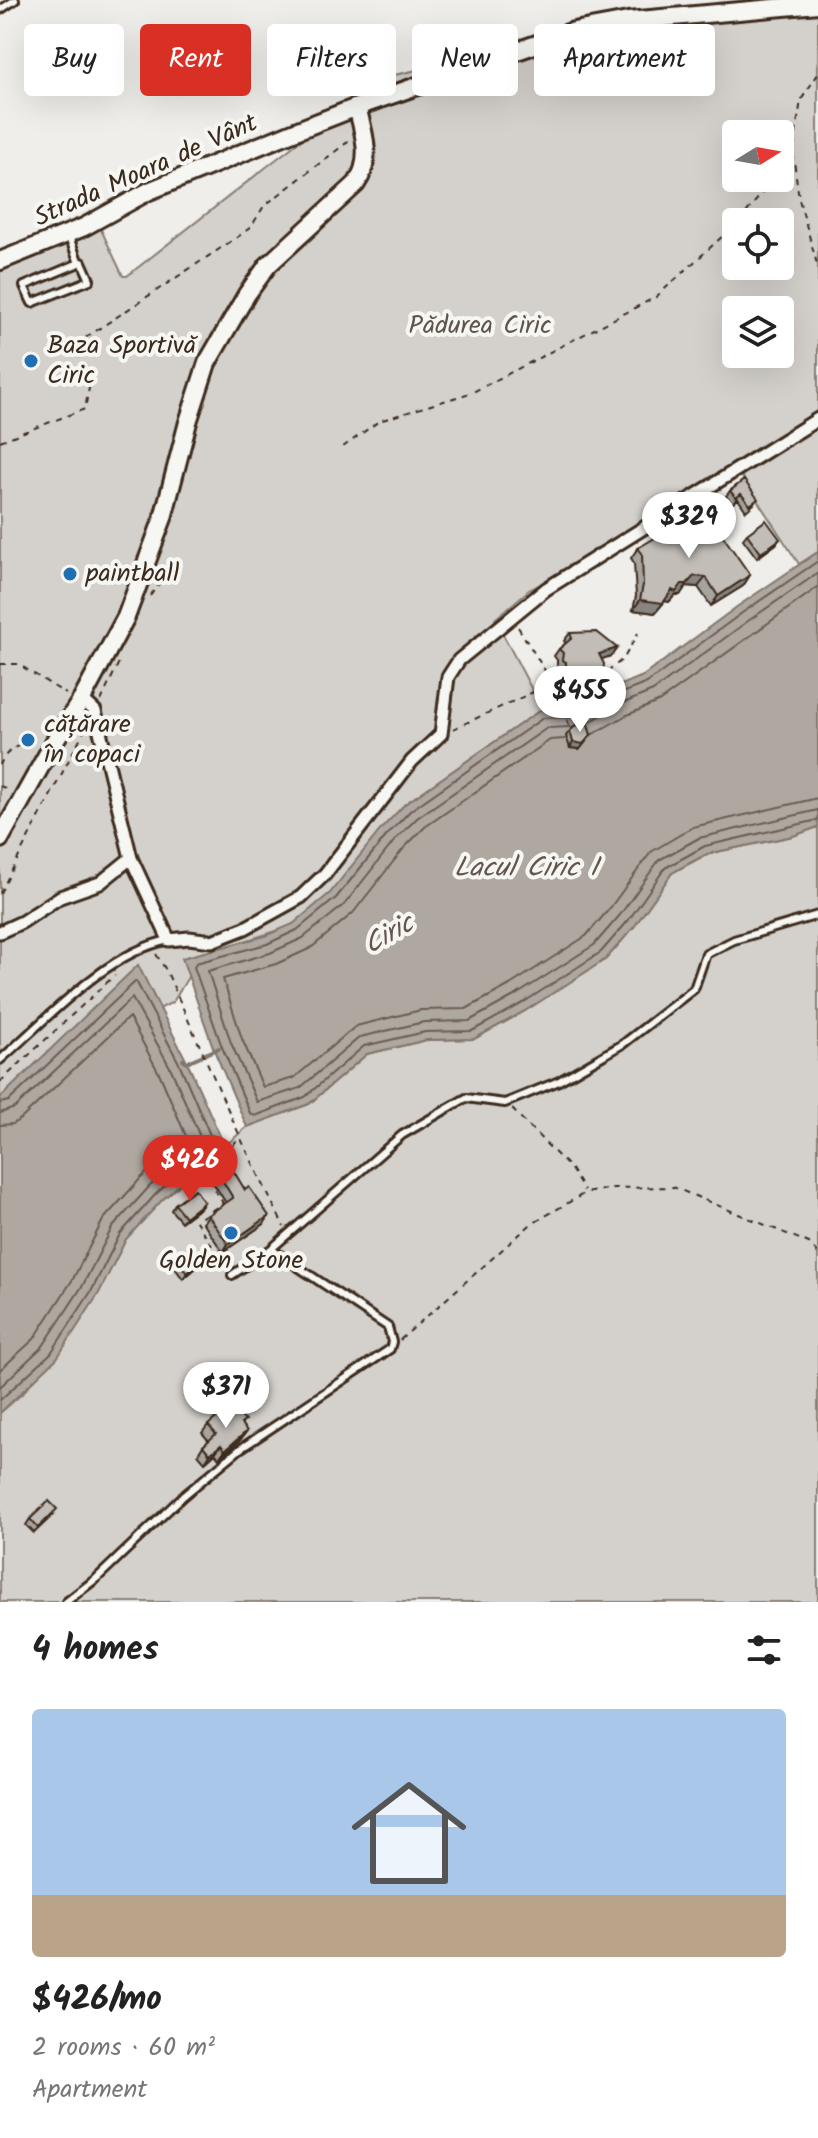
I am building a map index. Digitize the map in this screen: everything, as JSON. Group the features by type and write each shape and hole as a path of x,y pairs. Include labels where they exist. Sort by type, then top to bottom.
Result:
{"main road":[{"name":"Strada Moara de Vânt","path":"0,261 67,233 149,191 357,107 574,31 628,21 818,4"},
{"path":"0,839 126,617 149,563 207,363 247,294 268,265 356,184 365,171 367,150 357,107"}],"street":[{"path":"82,699 95,711 131,858 169,940 189,938 212,941 245,928 301,897 325,874 412,761 441,734 448,677 459,660 546,589 818,419"},
{"path":"0,932 22,922 60,897 100,883 131,858"}],"lane":[{"path":"0,10 15,0"},
{"path":"67,233 79,263 82,262 90,280 32,303 24,286 79,263"},
{"path":"232,1275 288,1235 402,1135 466,1098 505,1103 559,1081 623,1044 694,989 706,954 734,940 818,915"},
{"path":"0,1060 102,971 150,944 169,940"},
{"path":"66,1602 97,1578 182,1497 240,1449 390,1349 392,1342 388,1327 271,1249"}],"path":[{"path":"794,146 801,100 818,74"},
{"path":"0,441 85,409 89,388 77,348 82,340 239,236 251,227 264,206 363,131"},
{"path":"794,161 799,199 818,268"},
{"path":"749,208 762,192"},
{"path":"343,447 379,421 473,392 656,297 722,237"},
{"path":"147,604 159,584 159,565"},
{"path":"512,617 553,683"},
{"path":"598,680 624,658 638,633"},
{"path":"0,893 123,655"},
{"path":"0,664 18,664 69,696 72,716"},
{"path":"441,734 553,683 563,685"},
{"path":"564,708 571,732"},
{"path":"0,766 2,758 20,743 57,737"},
{"path":"150,944 166,970 239,1135 288,1235"},
{"path":"0,1082 124,968"},
{"path":"505,1103 571,1169 585,1193"},
{"path":"226,1267 196,1221 223,1203 208,1180 239,1135"},
{"path":"392,1342 400,1340 530,1225 585,1193 613,1188 673,1187 809,1243 818,1254"}],"green space":[{"name":"Pădurea Ciric","path":"818,3 818,552 799,564 740,474 696,504 529,590 495,619 542,709 405,804 364,851 350,877 299,924 202,954 173,1002 18,1081 0,1101 0,256 95,217 123,276 127,276 353,96 396,96 396,75 412,71 412,96 518,96 518,48 534,44 534,96 715,96 715,24 635,24"},
{"path":"818,827 818,1602 0,1602 0,1413 24,1392 106,1278 126,1239 162,1200 247,1127 309,1104 367,1054 427,1040 474,1039 525,1011 606,959 634,927 672,873 707,854 793,836"}],"water":[{"name":"Lacul Ciric I","path":"818,552 818,827 793,836 707,854 672,873 634,927 606,959 525,1011 474,1039 427,1040 367,1054 309,1104 247,1127 214,1050 182,958 265,936 293,924 330,893 405,804 542,709 576,709 611,689 643,676"},
{"path":"138,965 224,1145 162,1200 126,1239 99,1293 57,1358 0,1413 0,1098"}],"building":[{"path":"744,480 758,499 750,505 741,494 736,498 730,491"},
{"path":"699,512 708,524 712,520 750,575 718,596 706,577 694,576 676,592 672,590 663,603 640,600 642,553 638,548"},
{"path":"766,520 780,539 761,553 747,534"},
{"path":"597,632 617,648 599,654 604,664 603,674 595,681 582,682 580,701 570,674 572,670 566,667 559,649 572,638 570,633"},
{"path":"577,724 588,725 591,735 583,744 573,742 570,731"},
{"path":"230,1165 245,1190 249,1187 269,1216 228,1244 208,1215 233,1198 218,1173"},
{"path":"195,1189 204,1202 185,1217 175,1204"},
{"path":"189,1248 200,1263 187,1273 176,1259"},
{"path":"231,1405 245,1421 241,1424 247,1431 225,1450 221,1445 210,1454 203,1446 216,1434 208,1425"},
{"path":"49,1501 57,1509 38,1528 30,1519"}],"waterway":[{"name":"Ciric","path":"183,1060 187,1062 219,1048"}],"place":[{"name":"Baza Sportivă Ciric","path":"31,361"},
{"name":"paintball","path":"70,574"},
{"name":"cățărare în copaci","path":"28,740"},
{"name":"Golden Stone","path":"231,1233"}]}
